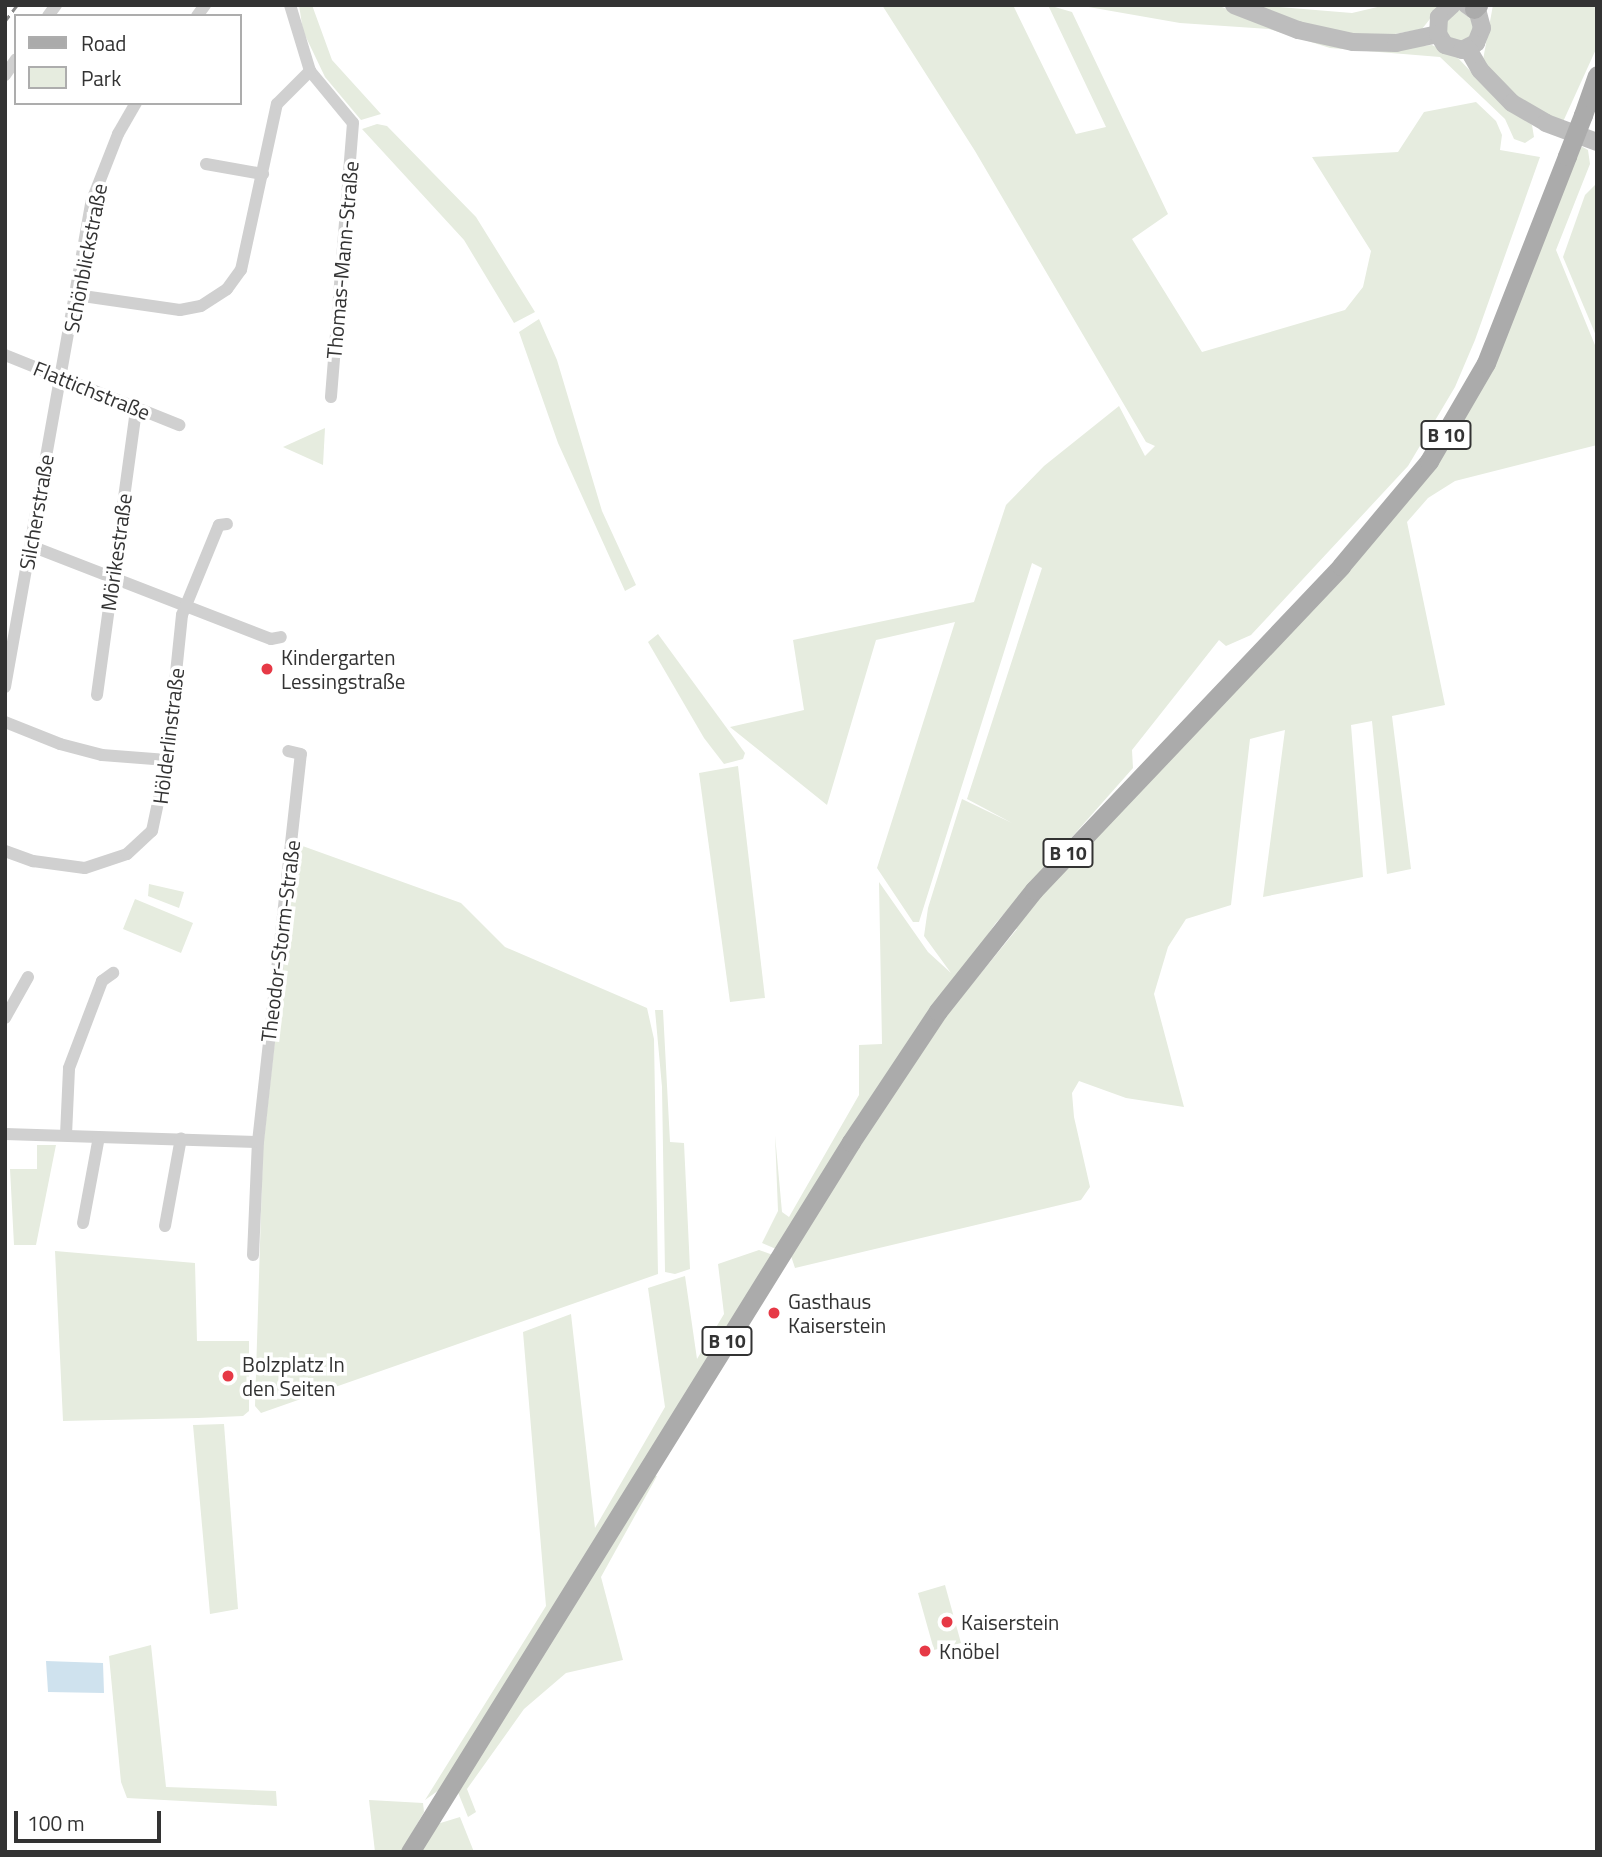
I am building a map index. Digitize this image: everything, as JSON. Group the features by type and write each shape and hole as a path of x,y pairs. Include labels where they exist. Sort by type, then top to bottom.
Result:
{"main road":[{"path":"1234,5 1298,30 1353,42 1396,43 1438,34"},
{"path":"1452,5 1439,17 1438,34 1450,48 1468,48 1482,33 1482,23 1473,7"},
{"path":"1468,48 1485,76 1512,103 1546,123 1597,142"},
{"name":"B 10","path":"410,1852 851,1142 938,1011 1034,890 1341,566 1429,461 1486,363 1596,82"}],"street":[{"path":"76,295 161,311 210,301 234,282 241,270 278,100 310,71 290,5"},
{"name":"Thomas-Mann-Straße","path":"310,71 353,123 331,397"},
{"name":"Schönblickstraße","path":"62,379 91,203 118,134 135,105"},
{"path":"206,164 263,174"},
{"name":"Flattichstraße","path":"5,355 179,425"},
{"name":"Silcherstraße","path":"5,687 62,379"},
{"name":"Mörikestraße","path":"97,695 136,409"},
{"name":"Hölderlinstraße","path":"5,851 74,868 127,854 152,831 167,760 185,605 219,526 227,524"},
{"path":"31,545 271,639 281,637"},
{"path":"5,597 19,603"},
{"path":"5,722 102,755 167,760"},
{"name":"Theodor-Storm-Straße","path":"258,1142 301,754 288,751"},
{"path":"66,1135 69,1068 102,981 113,973"},
{"path":"5,1018 18,989 28,977"},
{"path":"5,1135 258,1142 253,1255"},
{"path":"83,1223 99,1137"},
{"path":"165,1226 181,1138"}],"green space":[{"path":"299,5 312,5 332,60 381,114 361,120 325,77 303,31"},
{"path":"882,5 1013,5 1076,134 1106,127 1048,5 1072,12 1168,214 1132,239 1202,352 1345,310 1363,287 1371,251 1312,157 1398,152 1424,112 1476,102 1496,121 1502,135 1500,150 1540,157 1475,340 1455,387 1408,466 1251,635 1226,646 1219,640 1132,750 1133,768 995,924 776,1249 762,1243 778,1211 775,1135 782,1212 789,1217 859,1095 859,1045 882,1044 879,882 928,952 951,973 924,936 928,908 962,799 1012,823 967,799 1042,568 1032,563 919,922 913,922 877,868 955,622 876,640 827,805 730,727 804,710 793,640 974,602 1006,505 1044,466 1119,406 1145,456 1155,446 1146,442 975,151"},
{"path":"1077,5 1217,5 1244,16 1389,49 1432,45 1458,58 1494,96 1532,125 1534,137 1525,143 1514,139 1505,119 1440,57 1330,48 1269,29 1180,23"},
{"path":"1253,5 1352,13 1386,5 1441,5 1422,29 1378,37 1317,28"},
{"path":"1493,5 1597,5 1597,47 1562,124 1503,87 1483,60"},
{"path":"1458,9 1477,24 1466,43 1445,37 1446,16"},
{"path":"377,124 387,126 476,217 535,312 514,323 464,240 362,129"},
{"path":"1581,146 1588,150 1590,164 1556,250 1597,350 1597,445 1455,481 1428,498 1407,522 1445,705 1392,716 1411,869 1387,874 1372,721 1351,725 1363,877 1263,897 1285,730 1250,739 1231,905 1186,919 1168,947 1154,994 1184,1107 1126,1098 1079,1081 1072,1093 1074,1117 1090,1187 1081,1200 795,1268 790,1253 918,1050 1017,929 1012,927 1435,466"},
{"path":"1597,183 1597,338 1563,257 1585,195"},
{"path":"539,319 557,360 602,511 636,585 625,591 558,443 519,332"},
{"path":"325,428 323,465 283,447"},
{"path":"658,634 745,753 743,759 724,764 704,738 648,642"},
{"path":"738,766 765,998 730,1002 699,773"},
{"path":"297,844 461,903 505,947 647,1008 654,1039 658,1274 261,1413 255,1406 263,1147"},
{"path":"149,884 184,892 179,908 148,896"},
{"path":"135,899 193,923 181,953 123,929"},
{"path":"655,1010 663,1010 670,1142 684,1143 690,1269 675,1274 665,1272 662,1087"},
{"path":"37,1145 56,1145 36,1245 14,1245 10,1169 37,1169"},
{"path":"759,1250 773,1255 439,1790 425,1800 546,1606 523,1332 571,1314 595,1528 665,1407 648,1288 685,1276 697,1359 724,1314 718,1264"},
{"path":"55,1251 195,1263 197,1341 249,1341 249,1411 243,1416 63,1421"},
{"path":"224,1424 238,1609 210,1614 193,1425"},
{"path":"651,1475 657,1476 601,1577 623,1660 566,1673 524,1709 467,1789 476,1812 468,1817 457,1790"},
{"path":"945,1585 961,1643 934,1650 918,1593"},
{"path":"151,1645 166,1787 276,1791 277,1806 127,1798 121,1782 109,1656"},
{"path":"369,1800 423,1803 424,1812 401,1852 375,1852"},
{"path":"460,1817 474,1852 418,1852 434,1825"}],"water":[{"path":"46,1661 103,1663 104,1693 48,1692"}],"railway":[{"path":"5,21 17,5"}],"place":[{"name":"Kindergarten Lessingstraße","path":"267,669"},
{"name":"Gasthaus Kaiserstein","path":"774,1313"},
{"name":"Bolzplatz In den Seiten","path":"228,1376"},
{"name":"Kaiserstein","path":"947,1622"},
{"name":"Knöbel","path":"925,1651"}]}
